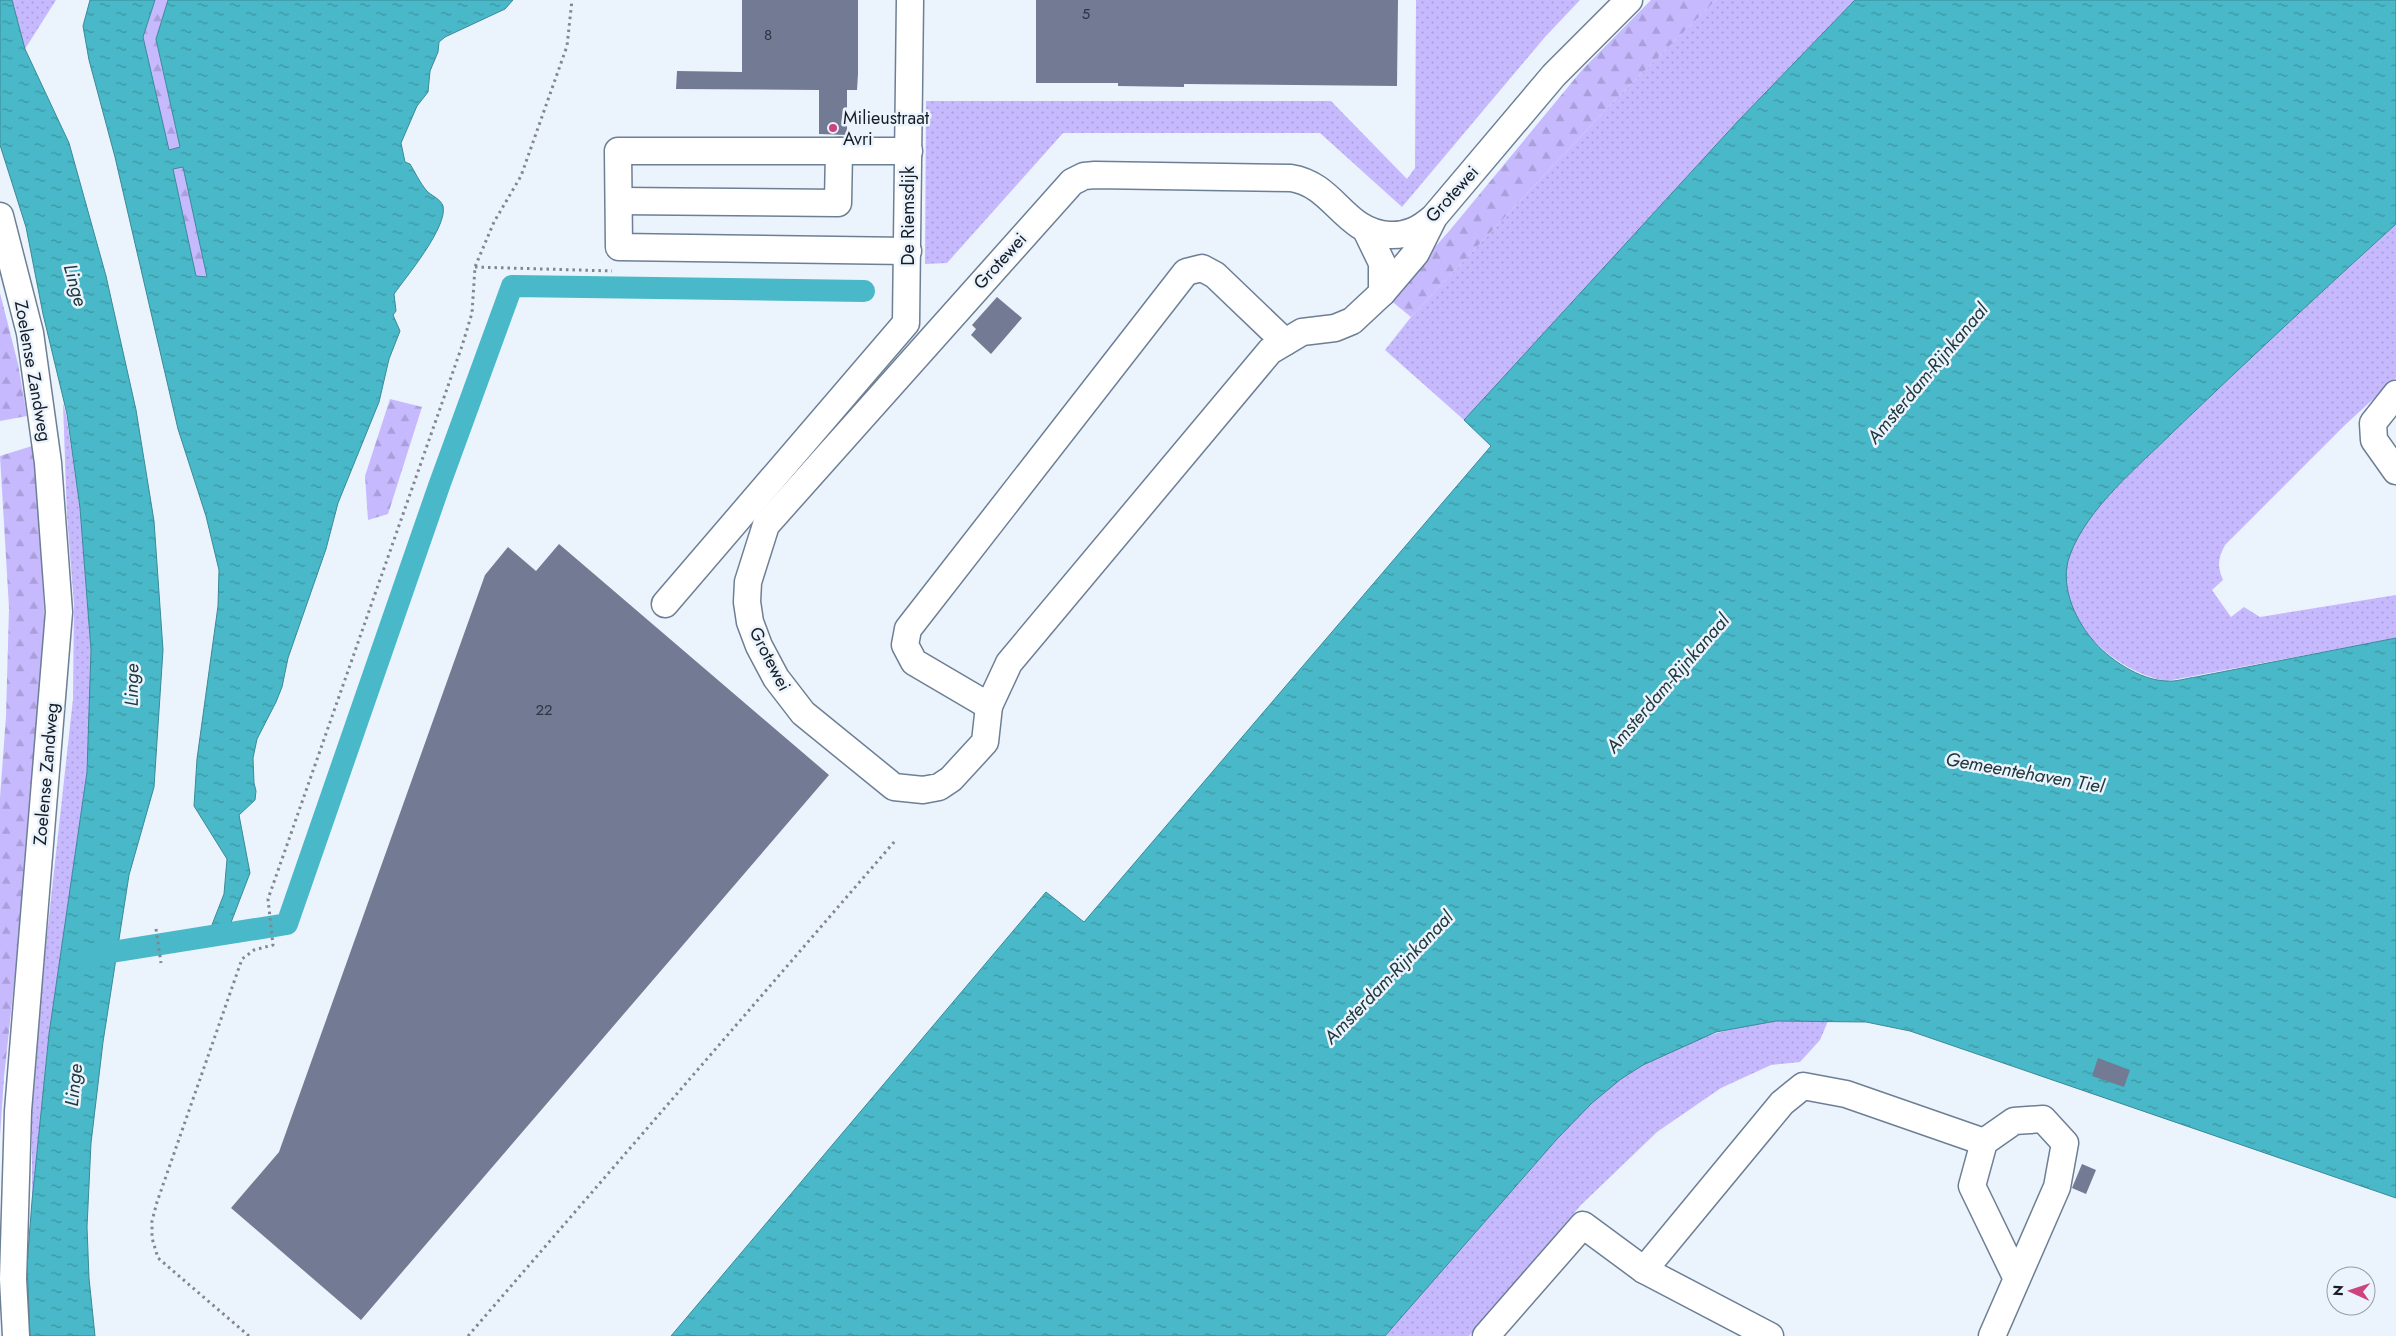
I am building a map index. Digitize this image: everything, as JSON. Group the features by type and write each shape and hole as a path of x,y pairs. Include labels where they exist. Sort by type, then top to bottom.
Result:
{"street":[{"name":"De Riemsdijk","path":"665,604 906,323 910,0"},
{"name":"Grotewei","path":"989,706 986,742 951,780 939,787 923,790 894,787 803,713 776,678 759,646 750,622 747,602 748,582 766,525 1062,191 1084,176 1291,178 1306,180 1320,189 1366,230 1379,234 1396,235 1410,233 1420,229 1434,216 1554,75 1629,0"},
{"path":"908,251 619,247 618,151 909,151"},
{"path":"619,201 838,203 838,151"},
{"name":"Zoelense Zandweg","path":"0,216 30,333 48,463 59,612 18,1111 13,1279 16,1336"},
{"path":"1285,342 1215,275 1202,268 1186,272 908,629 905,645 914,662 989,706 1009,663 1270,351 1302,332 1335,328 1352,321 1382,293 1416,253 1434,216"},
{"path":"1366,230 1382,264 1382,293"},
{"path":"2396,394 2373,423 2374,440 2396,471"},
{"path":"1644,1270 1782,1103 1803,1086 1846,1094 1984,1142"},
{"path":"1992,1336 2017,1279 2057,1187 2065,1143 2043,1119 2014,1121 1984,1142 1972,1186 2017,1279"},
{"path":"1486,1336 1584,1225 1644,1270 1770,1336"}],"path":[{"path":"249,1336 158,1258 152,1238 152,1221 156,1202 242,959 254,950 273,945 268,899 462,346 472,313 475,267 494,222 521,176 567,46 572,0"},
{"path":"468,1336 895,841"},
{"path":"156,929 161,963"}],"green space":[{"path":"12,0 56,0 25,49"},
{"path":"155,0 168,0 156,39 180,148 168,150 143,37"},
{"path":"1416,0 1580,0 1545,37 1402,207 1320,133 1063,133 947,263 925,264 926,101 1331,101 1407,179 1415,168"},
{"path":"1651,0 1716,0 1615,100 1411,317 1389,299 1450,230 1582,70"},
{"path":"1716,0 1855,0 1738,121 1464,420 1385,350 1411,317 1615,100"},
{"path":"183,167 207,277 196,277 173,169"},
{"path":"2396,224 2396,378 2345,425 2225,545 2219,562 2223,580 2212,590 2231,617 2244,607 2260,617 2396,595 2396,638 2167,681 2147,676 2127,666 2107,653 2091,637 2077,619 2068,598 2065,577 2069,555 2077,538 2101,505 2130,473"},
{"path":"0,293 18,364 27,416 0,421"},
{"path":"390,399 422,407 388,514 368,520 365,476"},
{"path":"63,403 80,508 91,650 90,715 87,772 49,1034 32,1201 32,1092 39,1007 73,699 74,605 67,516"},
{"path":"32,446 39,507 45,630 21,920 4,1077 0,1136 0,798 6,716 9,608 0,456"},
{"path":"1776,1021 1828,1021 1820,1040 1800,1062 1771,1065 1721,1088 1657,1132 1581,1205 1469,1336 1385,1336 1557,1138 1607,1089 1638,1066 1675,1048 1715,1034"}],"water":[{"name":"Linge","path":"0,0 12,0 25,49 69,143 106,276 136,410 154,521 163,650 154,787 129,875 103,1042 91,1143 87,1227 89,1278 95,1336 30,1336 27,1265 32,1201 49,1034 87,772 91,650 80,508 67,414 43,314 26,227 0,145"},
{"path":"90,0 155,0 143,37 169,150 180,147 156,39 168,0 513,0 505,9 445,37 439,42 438,52 430,71 428,92 417,106 401,143 405,162 410,164 426,190 442,203 443,215 433,239 425,252 394,294 396,311 393,315 400,331 389,359 379,402 338,503 326,549 288,658 282,687 257,739 253,758 255,800 239,815 250,873 227,933 208,935 224,894 227,859 194,806 197,759 218,606 219,570 206,516 178,429 115,157 89,60 83,26","holes":["183,167 207,277 196,276 173,169"]},
{"path":"1855,0 2396,0 2396,224 2115,488 2088,521 2078,538 2070,555 2066,577 2070,600 2085,631 2099,647 2116,661 2135,673 2156,680 2178,680 2396,638 2396,1198 1910,1031 1866,1022 1776,1021 1716,1032 1643,1065 1621,1079 1592,1103 1557,1139 1385,1336 671,1336 1046,892 1084,922 1491,446 1464,420 1738,121"}],"building":[{"path":"742,0 858,0 857,90 847,90 847,135 819,134 819,90 676,89 677,71 742,72"},
{"path":"1036,0 1398,0 1397,86 1184,84 1184,87 1118,86 1118,83 1036,83"},
{"path":"997,297 1022,318 991,354 971,335 976,329 972,325"},
{"path":"559,544 829,775 361,1320 231,1208 279,1152 485,575 508,547 536,571"},
{"path":"2098,1058 2130,1070 2124,1087 2092,1076"},
{"path":"2082,1164 2096,1170 2086,1194 2072,1188"}],"waterway":[{"path":"93,955 287,924 439,486 512,286 864,291"}],"place":[{"name":"Milieustraat Avri","path":"833,128"}],"water label":[{"name":"Amsterdam-Rijnkanaal","path":"1927,373"},
{"name":"Amsterdam-Rijnkanaal","path":"1667,683"},
{"name":"Gemeentehaven Tiel","path":"2025,772"},
{"name":"Amsterdam-Rijnkanaal","path":"1388,977"}]}
